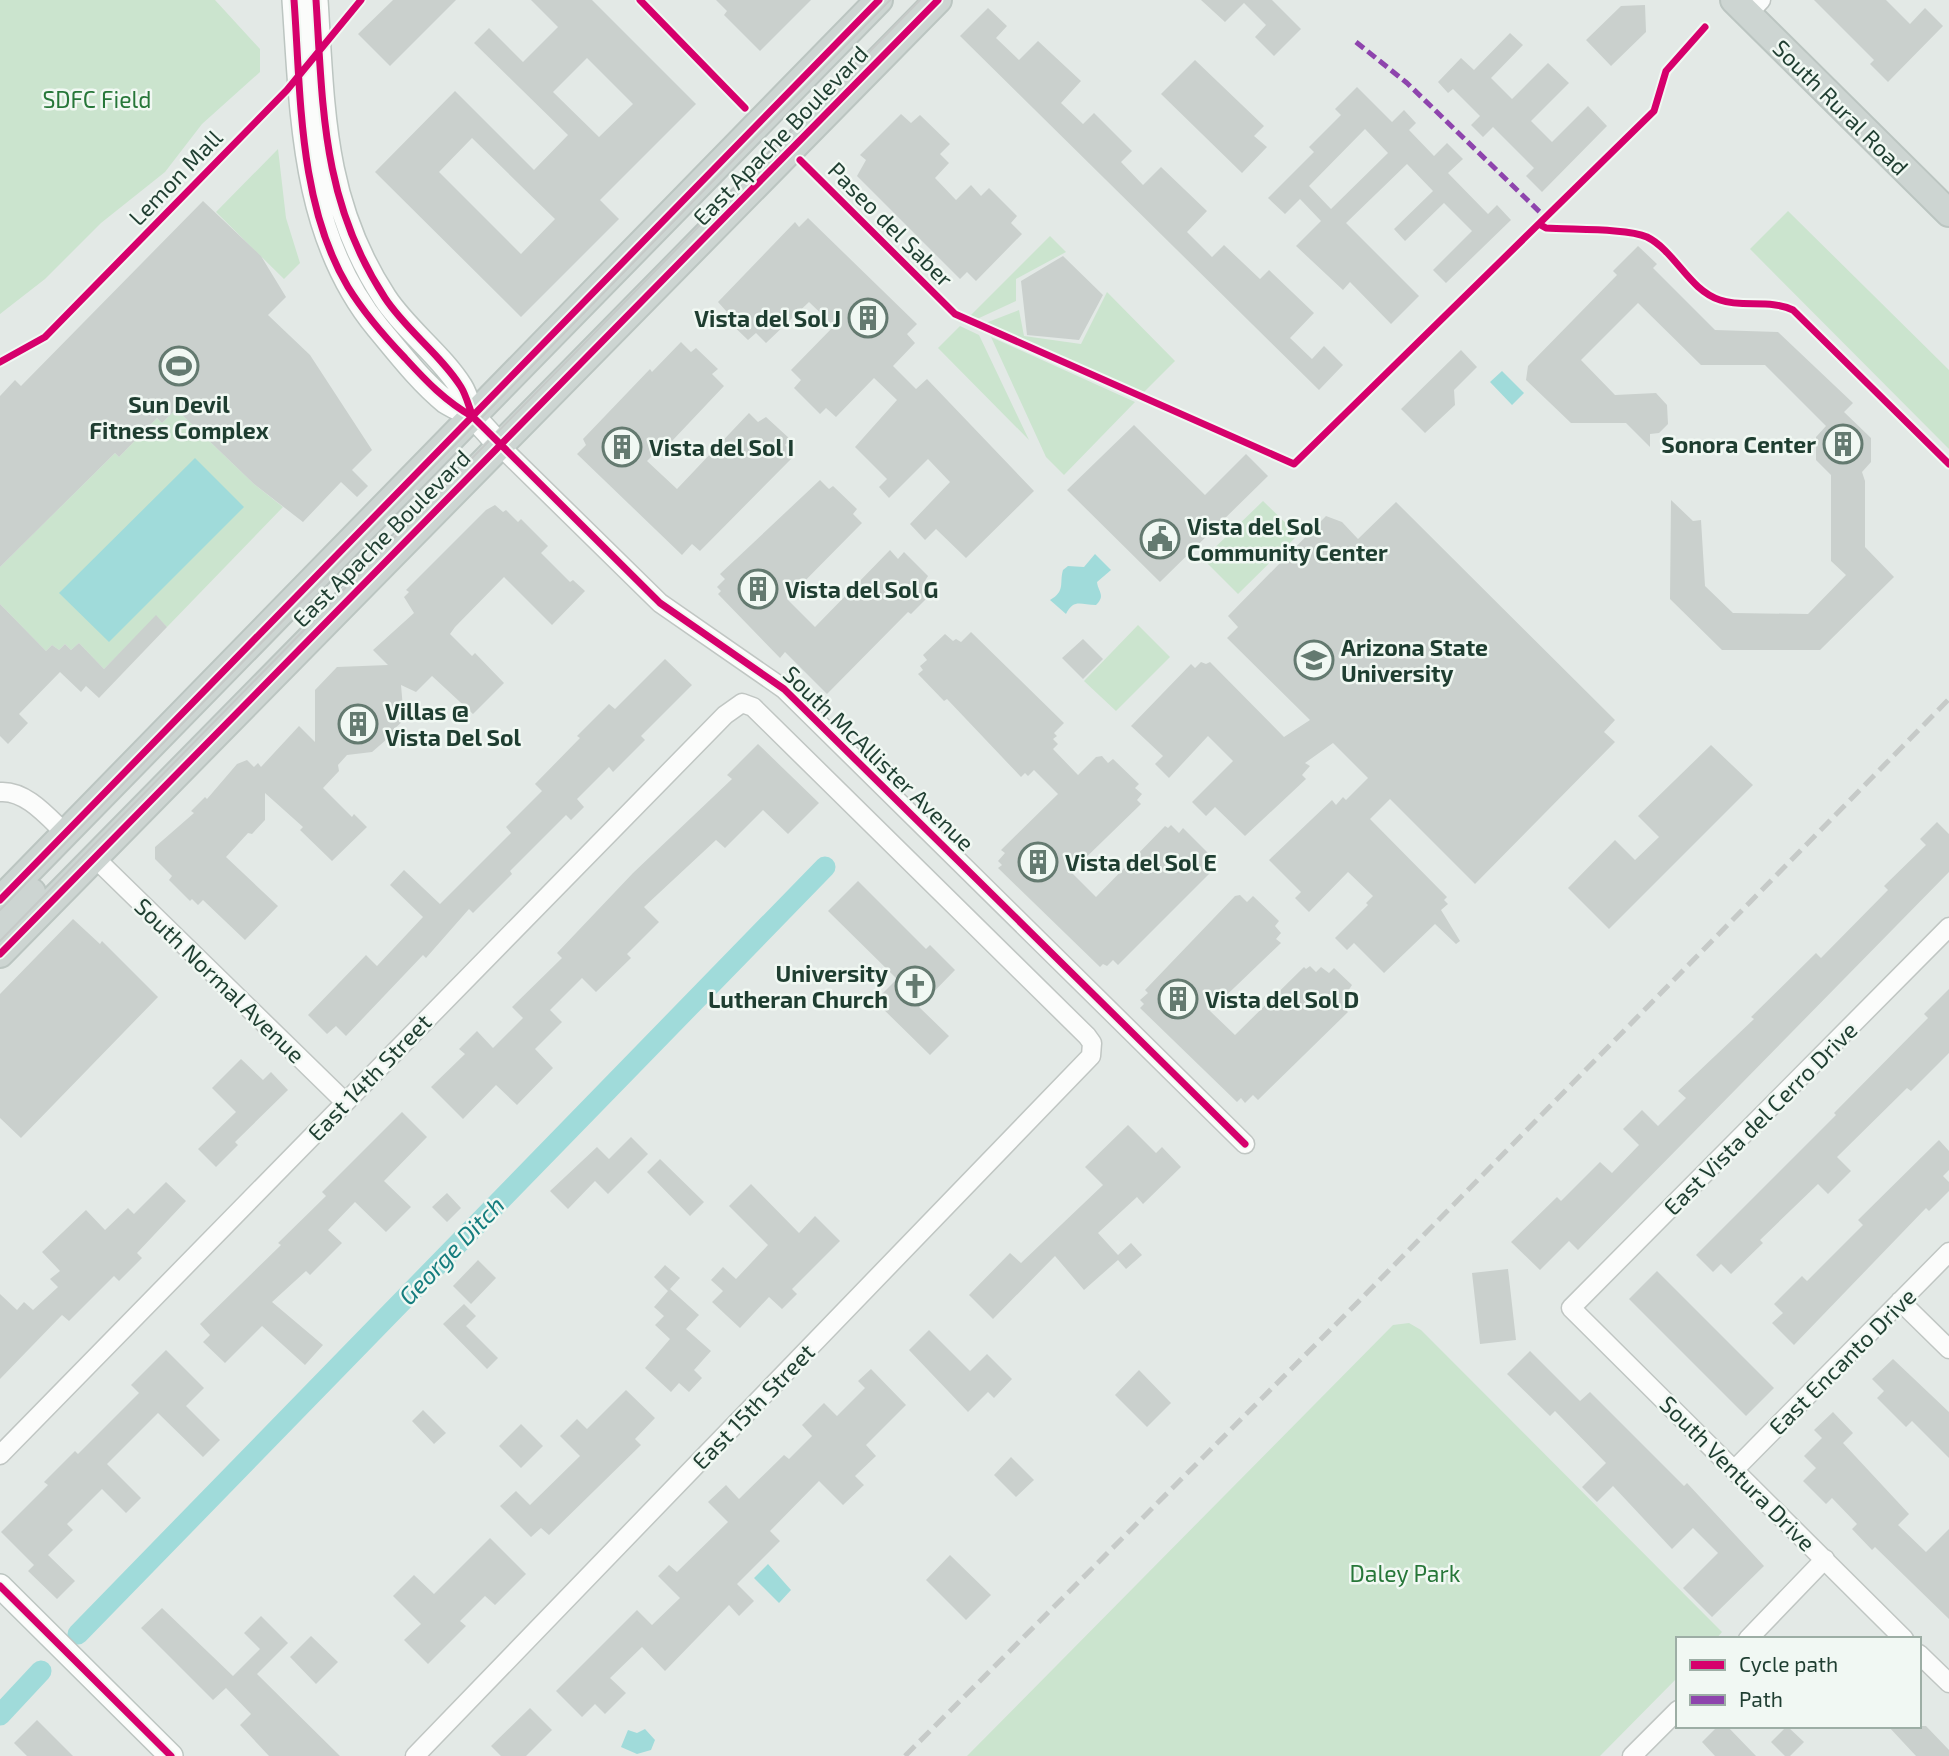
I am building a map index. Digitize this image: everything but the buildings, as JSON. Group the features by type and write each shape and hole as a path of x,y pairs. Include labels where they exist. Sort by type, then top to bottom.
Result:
{"main road":[{"name":"East Apache Boulevard","path":"0,900 879,0"},
{"name":"East Apache Boulevard","path":"0,954 938,0"},
{"name":"South Rural Road","path":"1748,5 1949,214"},
{"path":"95,859 98,831 106,817 163,757 177,729 177,719"},
{"path":"0,925 56,868 65,853 66,834"}],"street":[{"name":"South McAllister Avenue","path":"294,0 307,160 325,230 338,266 360,305 399,352 446,402 472,417 660,603 784,689 1245,1144"},
{"name":"South McAllister Avenue","path":"316,0 325,134 331,175 345,219 392,309 462,387 472,417"},
{"name":"East 14th Street","path":"0,1455 725,715 742,703 761,714 1087,1036 1092,1043 1091,1056"},
{"path":"0,792 11,791 26,800 66,834"},
{"name":"South Normal Avenue","path":"95,859 345,1102"},
{"name":"East Vista del Cerro Drive","path":"1571,1308 1949,927"},
{"name":"East 15th Street","path":"415,1756 1091,1056"},
{"name":"East Encanto Drive","path":"1735,1469 1949,1252"},
{"path":"1900,1301 1949,1349"},
{"name":"South Ventura Drive","path":"1571,1308 1902,1637"},
{"path":"1750,1637 1825,1559"},
{"path":"0,1586 171,1756"},
{"path":"1921,1656 1949,1684"},
{"path":"1632,1756 1676,1712"}],"green space":[{"name":"SDFC Field","path":"0,0 215,0 260,49 260,72 202,124 165,172 101,223 45,279 0,314"},
{"path":"278,149 286,218 300,263 284,279 216,212"},
{"path":"1788,211 1949,370 1949,449 1750,249"},
{"path":"1050,236 1066,252 1016,279 1016,301 977,319 970,316"},
{"path":"1107,292 1175,361 1144,392 983,324 1019,310 1024,336 1081,344"},
{"path":"960,326 979,335 1029,440 938,348"},
{"path":"991,337 1135,402 1064,475 1046,457"},
{"path":"176,409 254,484 283,507 167,627 156,616 104,669 79,643 71,650 65,644 59,650 52,645 46,651 0,604 0,567 115,453 119,457 157,418 162,423"},
{"path":"1263,501 1298,535 1238,594 1203,559"},
{"path":"1138,625 1170,657 1116,711 1084,681"},
{"name":"Daley Park","path":"1409,1323 1421,1330 1722,1632 1718,1637 1676,1637 1676,1679 1600,1756 967,1756 1393,1325"}],"water":[{"path":"1502,371 1524,393 1512,405 1490,382"},
{"path":"195,458 244,507 109,642 59,593"},
{"path":"1095,554 1111,570 1097,582 1101,599 1096,605 1075,604 1066,614 1050,600 1060,590 1063,570 1068,566 1084,567"},
{"path":"768,1564 791,1590 779,1603 754,1578"},
{"path":"645,1729 655,1740 651,1750 637,1754 621,1747 628,1730 637,1733"}],"waterway":[{"name":"George Ditch","path":"78,1634 825,867"},
{"name":"George Ditch","path":"0,1715 41,1671"}],"tram line":[{"path":"0,910 890,0"},
{"path":"0,941 920,0"}],"railway":[{"path":"905,1756 1359,1301 1949,699"}],"marked path":[{"path":"1356,42 1407,83 1546,218"}],"cycle path":[{"path":"294,0 305,147 319,220 348,287 375,324 428,383 473,417 660,603 784,689 1245,1144"},
{"path":"316,0 324,117 337,190 349,226 364,262 385,298 453,375 463,390 473,417"},
{"name":"Lemon Mall","path":"0,362 45,337 287,90 361,0"},
{"path":"640,0 745,108"},
{"path":"0,900 879,0"},
{"path":"0,954 938,0"},
{"name":"Paseo del Saber","path":"800,160 955,314 1294,464 1654,111 1666,71 1705,27"},
{"path":"1539,224 1546,228 1613,231 1647,237 1666,251 1699,288 1709,295 1729,302 1775,305 1793,310 1949,464"},
{"path":"0,1586 171,1756"}],"place":[{"name":"Vista del Sol J","path":"868,318"},
{"name":"Sun Devil Fitness Complex","path":"179,366"},
{"name":"Sonora Center","path":"1843,444"},
{"name":"Vista del Sol I","path":"622,447"},
{"name":"Vista del Sol Community Center","path":"1160,539"},
{"name":"Vista del Sol G","path":"758,589"},
{"name":"Arizona State University","path":"1314,660"},
{"name":"Villas @ Vista Del Sol","path":"358,724"},
{"name":"Vista del Sol E","path":"1038,862"},
{"name":"University Lutheran Church","path":"915,986"},
{"name":"Vista del Sol D","path":"1178,999"}]}
